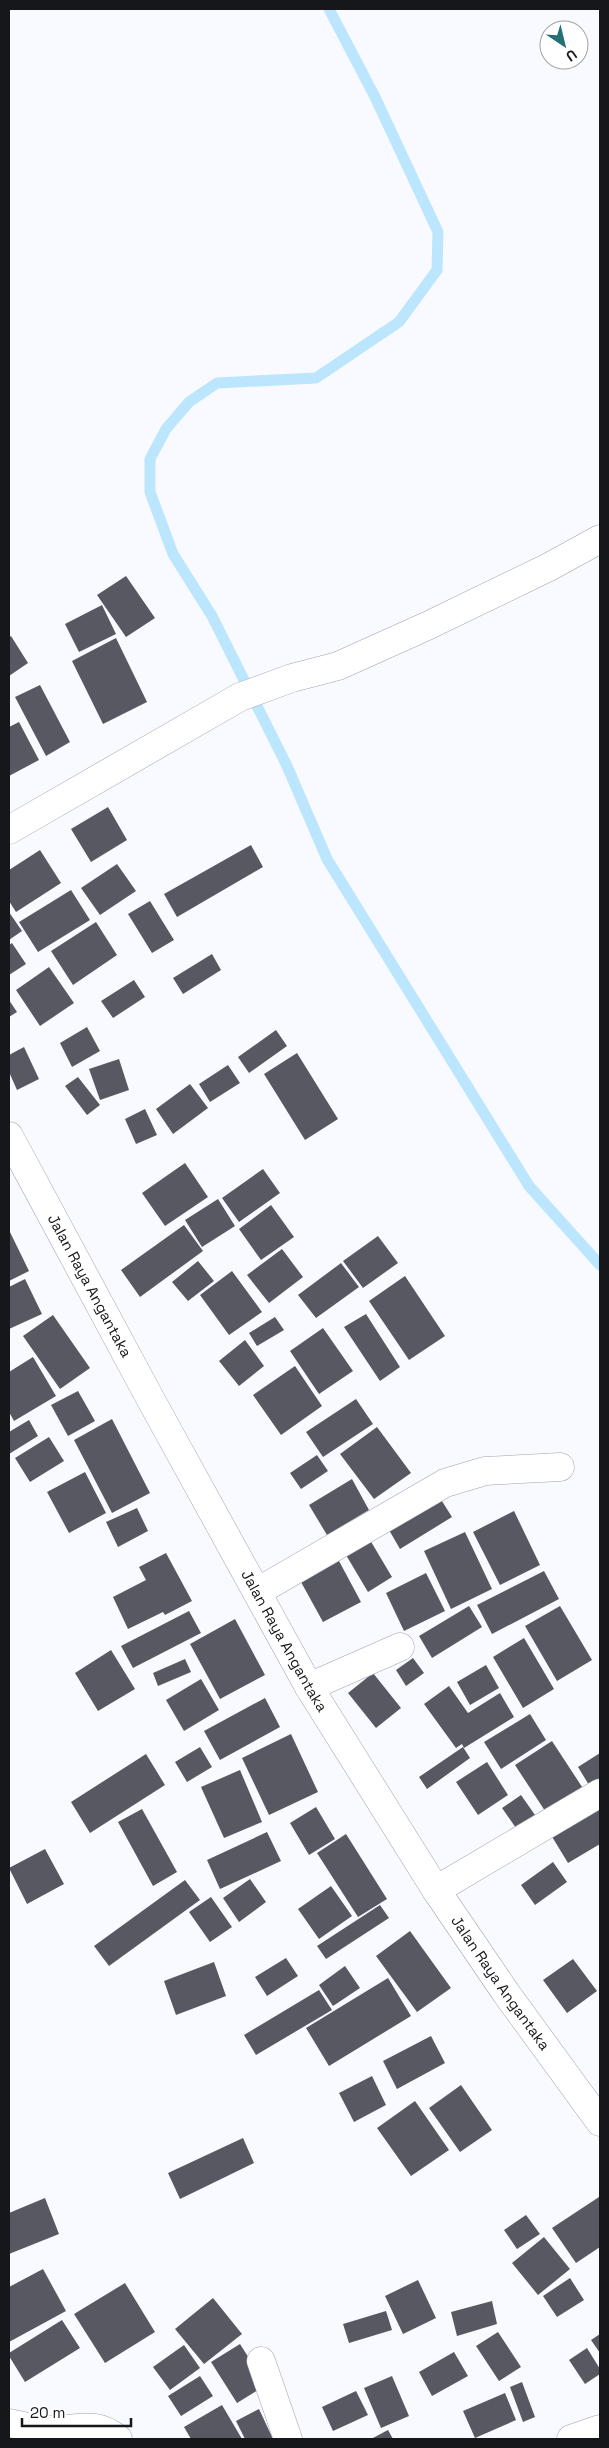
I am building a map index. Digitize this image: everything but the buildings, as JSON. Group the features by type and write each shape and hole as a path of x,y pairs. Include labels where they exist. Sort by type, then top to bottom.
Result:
{"street":[{"path":"9,830 240,697 292,678 338,666 428,626 549,567 600,539"},
{"name":"Jalan Raya Angantaka","path":"9,1136 309,1687 436,1890 506,1993 600,2122"},
{"path":"257,1592 445,1483 485,1470 560,1467"},
{"path":"309,1687 400,1647"},
{"path":"436,1890 600,1793"},
{"path":"261,2361 288,2439"},
{"path":"9,2423 41,2435 95,2426 110,2432 118,2439"},
{"path":"571,2439 600,2429"}],"waterway":[{"path":"329,9 375,97 438,232 437,270 399,322 316,378 217,383 189,402 166,429 150,459 150,492 173,554 212,616 287,766 327,859 529,1186 600,1265"}]}
